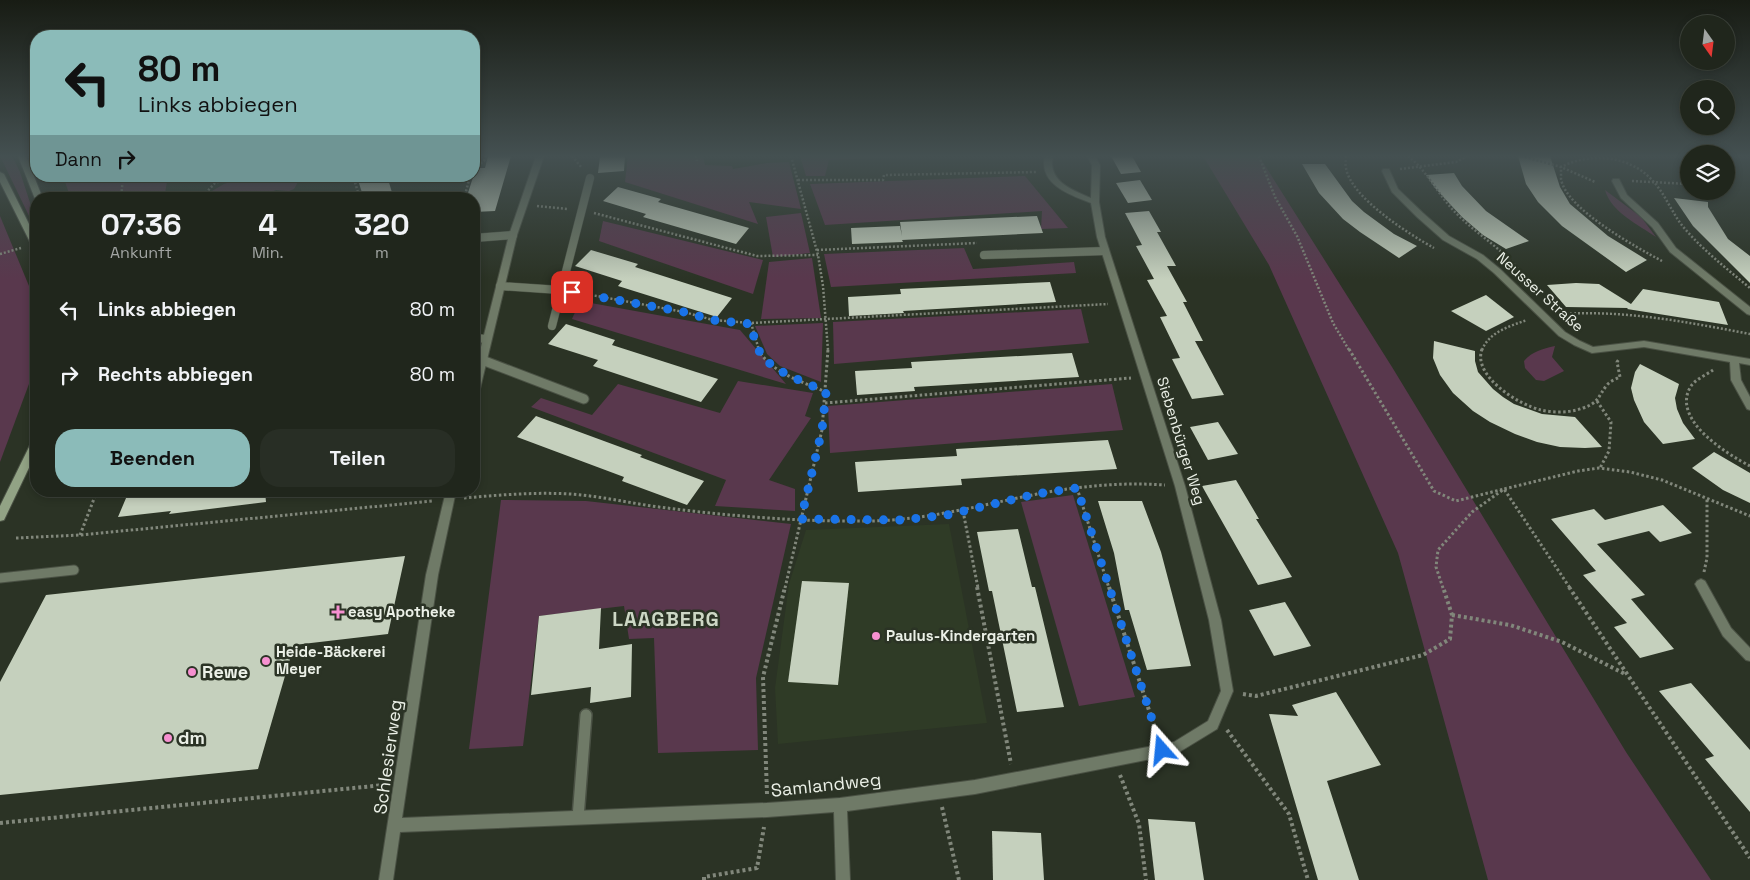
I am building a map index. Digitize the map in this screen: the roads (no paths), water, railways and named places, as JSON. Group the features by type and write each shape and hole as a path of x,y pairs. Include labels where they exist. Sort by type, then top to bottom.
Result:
{"street":[{"path":"12,197 30,233"},
{"path":"480,368 513,235 526,197"},
{"path":"1082,197 1095,202"},
{"name":"Siebenbürger Weg","path":"1095,197 1105,251 1180,486 1215,620 1228,691"},
{"name":"Neusser Straße","path":"1403,197 1446,238 1497,270 1562,334 1592,350 1644,344 1734,359"},
{"path":"1625,197 1655,225 1673,250 1750,312"},
{"path":"1750,362 1734,359 1736,380 1750,406"},
{"path":"0,517 30,455"},
{"name":"Schlesierweg","path":"386,880 396,825 432,575 450,497"},
{"path":"1701,584 1727,632 1750,656"},
{"name":"Samlandweg","path":"396,825 767,810 840,805 975,787 1176,748 1212,725 1228,691"},
{"path":"840,805 843,880"}],"lane":[{"path":"552,326 585,197"},
{"path":"480,238 513,235"},
{"path":"984,255 1105,251"},
{"path":"500,286 560,290"},
{"path":"480,338 487,339"},
{"path":"482,360 584,399"},
{"path":"0,578 74,570"},
{"path":"578,818 586,715"}],"place":[{"name":"easy Apotheke","path":"338,612"},
{"name":"Paulus-Kindergarten","path":"876,636"},
{"name":"Heide-Bäckerei Meyer","path":"266,661"},
{"name":"Rewe","path":"192,672"},
{"name":"dm","path":"168,738"}],"district":[{"name":"LAAGBERG","path":"666,619"}]}
